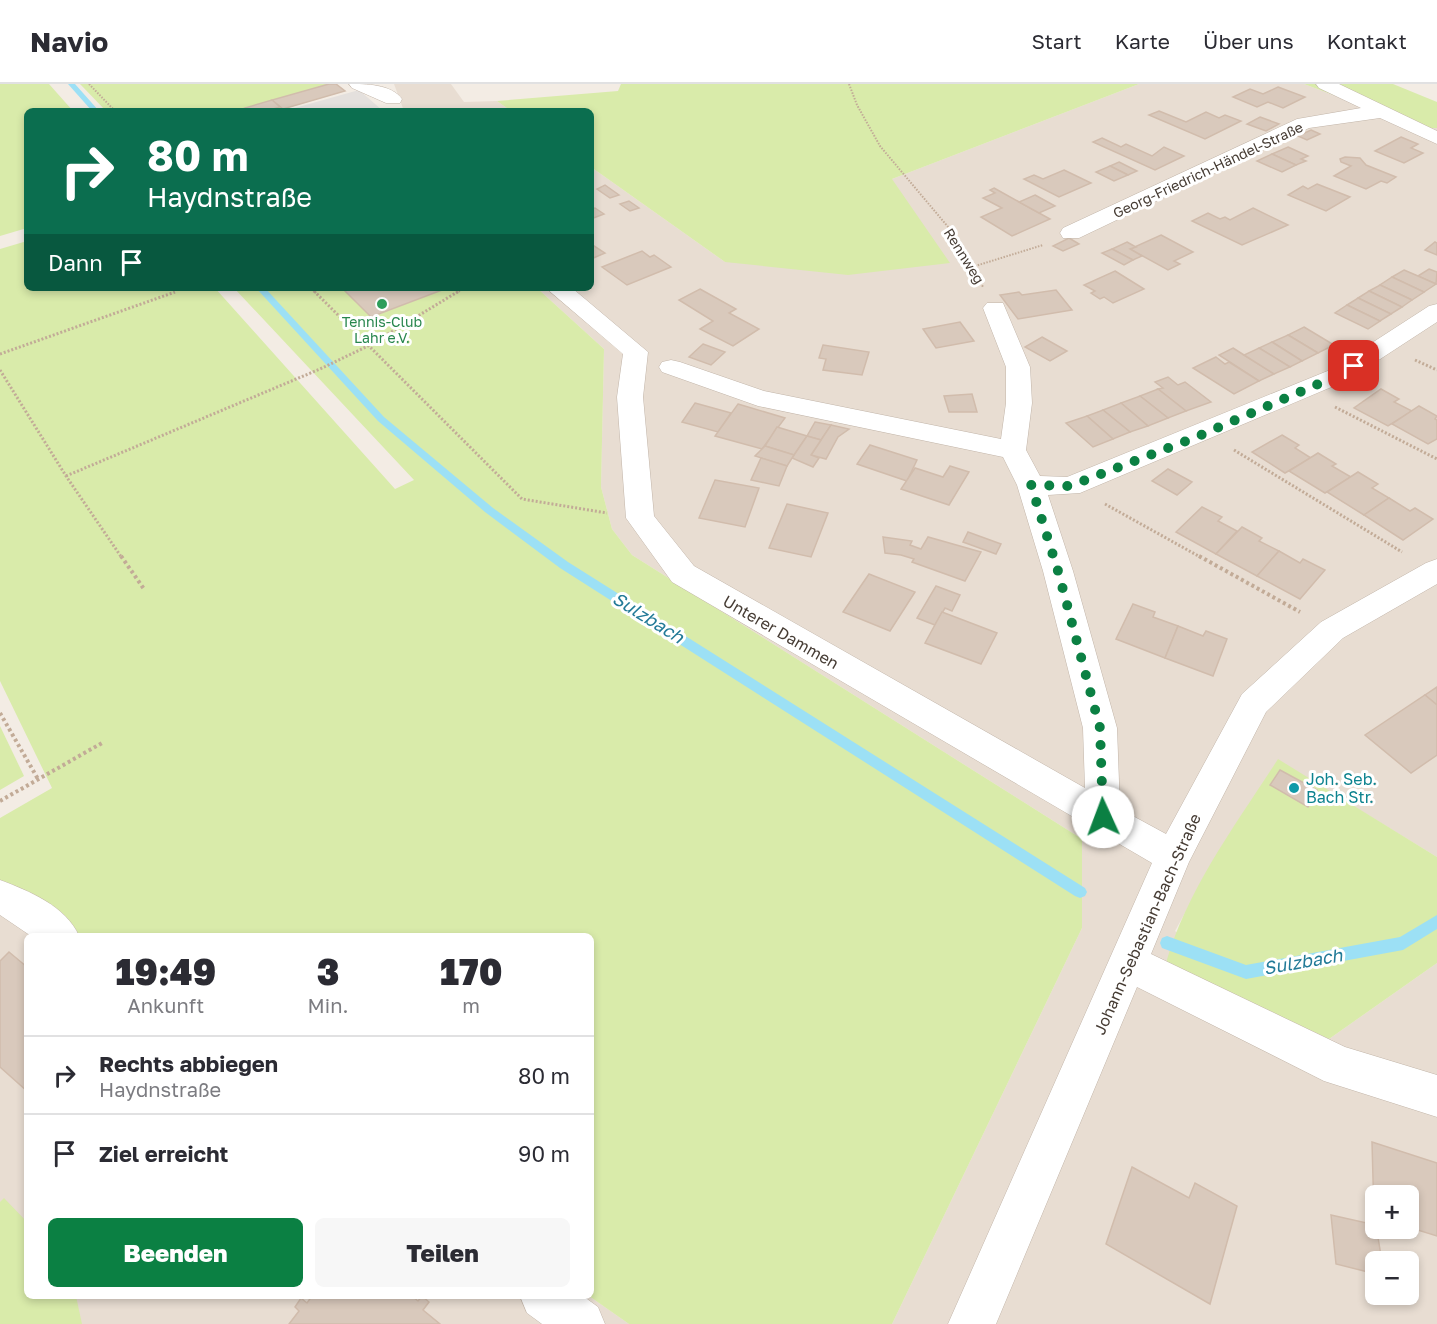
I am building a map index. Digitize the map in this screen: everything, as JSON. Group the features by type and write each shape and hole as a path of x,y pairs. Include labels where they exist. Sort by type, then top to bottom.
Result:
{"street":[{"path":"358,84 394,98"},
{"path":"1325,84 1437,138"},
{"name":"Georg-Friedrich-Händel-Straße","path":"1071,233 1304,123 1383,112"},
{"path":"562,291 636,352 630,397 640,518"},
{"path":"996,308 1018,367 1019,403 1013,450 1031,485 1058,571 1100,728 1103,817"},
{"path":"1031,485 1070,486 1291,396 1339,375 1437,311"},
{"path":"671,368 758,398 1013,450"},
{"name":"Unterer Dammen","path":"640,518 683,574 797,642 960,732 1173,857"},
{"name":"Johann-Sebastian-Bach-Straße","path":"972,1324 1173,857 1254,703 1332,630 1436,571"},
{"path":"0,897 23,907 56,933"},
{"path":"1129,963 1339,1066 1437,1096"},
{"path":"548,1299 581,1324"}],"path":[{"path":"89,84 112,108"},
{"name":"Rennweg","path":"849,84 857,105 880,146 911,186 954,234 996,308"},
{"path":"972,267 1040,247 1071,233"},
{"path":"314,291 522,499 640,518"},
{"path":"66,476 320,369 370,345 426,309 459,291"},
{"path":"0,354 174,292"},
{"path":"1430,367 1437,370"},
{"path":"0,370 66,476 144,589"},
{"path":"1355,416 1437,459"},
{"path":"1246,457 1436,571"},
{"path":"1110,507 1332,630"},
{"path":"0,713 38,780"},
{"path":"0,801 102,743"}],"shaded area":[{"path":"394,84 451,84 464,102 497,101 507,108 403,108"},
{"path":"1139,84 1304,84 1420,128 1437,128 1437,857 1278,760 1218,853 1175,931 1329,1039 1437,963 1437,1324 892,1324 1082,928 1082,839 632,555 612,529 601,487 604,349 540,291 594,291 594,169 725,262 892,179"},
{"path":"359,90 380,108 295,108"},
{"path":"0,885 70,933 24,933 24,1299 593,1299 629,1324 0,1324"}],"green space":[{"path":"0,84 49,84 70,108 24,108 24,229 0,236"},
{"path":"80,84 336,84 345,91 287,108 103,108"},
{"path":"621,84 1139,84 892,179 950,263 848,275 725,262 594,169 594,108 507,108 497,101 618,91"},
{"path":"1304,84 1393,84 1437,102 1437,128 1421,128"},
{"path":"24,242 24,291 218,291 395,489 414,480 237,291 345,291 371,317 439,291 540,291 604,349 601,487 612,529 632,555 1082,839 1082,928 892,1324 629,1324 593,1299 594,933 70,933 0,885 0,818 52,788 0,681 0,249"},
{"path":"0,726 24,776 0,790"},
{"path":"1278,759 1437,857 1437,963 1329,1039 1166,963 1187,909 1214,857"},
{"path":"4,1198 24,1219 24,1299 77,1299 82,1324 0,1324 0,1202"}],"building":[{"path":"329,84 336,84 345,91 286,108 282,108 272,100"},
{"path":"1278,87 1305,97 1283,108 1268,102 1257,107 1233,97 1250,89 1263,94"},
{"path":"272,100 280,107 276,108 245,108"},
{"path":"1159,111 1186,122 1206,112 1219,118 1225,115 1241,121 1205,139 1149,115"},
{"path":"1260,117 1279,124 1266,131 1247,124"},
{"path":"1311,130 1320,134 1307,140 1298,136"},
{"path":"1401,137 1418,144 1411,148 1423,153 1404,163 1375,151"},
{"path":"1102,138 1121,147 1126,144 1152,156 1164,147 1184,156 1155,170 1093,142"},
{"path":"1288,147 1308,156 1301,159 1306,161 1296,165 1272,154"},
{"path":"1272,154 1296,165 1282,172 1257,161"},
{"path":"1360,158 1366,165 1396,177 1387,183 1381,181 1366,189 1334,176 1351,166 1341,162 1340,159"},
{"path":"1119,162 1137,171 1128,175 1110,166"},
{"path":"1110,166 1128,175 1114,181 1096,172"},
{"path":"1064,170 1091,183 1059,197 1024,179 1034,175 1043,179"},
{"path":"1317,184 1350,197 1326,211 1288,195 1303,186 1308,189"},
{"path":"605,185 619,195 610,198 597,189"},
{"path":"994,188 1050,219 1012,236 981,217 1002,208 983,198 995,193 990,190"},
{"path":"1035,195 1055,206 1039,213 1019,202"},
{"path":"629,201 639,208 630,211 620,204"},
{"path":"595,208 604,214 594,218"},
{"path":"1253,208 1288,225 1242,245 1192,221 1208,213 1220,219 1225,217 1230,220"},
{"path":"1161,235 1193,252 1174,261 1180,264 1168,270 1130,249"},
{"path":"1069,238 1079,244 1063,251 1053,246"},
{"path":"1127,242 1136,247 1130,249 1142,256 1133,260 1112,249"},
{"path":"1435,242 1437,243 1437,255 1425,250"},
{"path":"594,246 605,253 594,258"},
{"path":"1112,249 1133,260 1124,265 1102,253"},
{"path":"642,251 650,257 654,255 671,267 627,285 602,267"},
{"path":"1429,269 1437,272 1436,284 1418,276"},
{"path":"1404,270 1436,284 1424,292 1392,277"},
{"path":"1115,271 1144,289 1113,303 1104,297 1100,299 1091,293 1095,291 1084,285"},
{"path":"1392,277 1424,292 1412,300 1380,285"},
{"path":"1380,285 1412,300 1402,307 1369,291"},
{"path":"700,289 736,309 729,313 759,329 733,346 700,329 713,321 679,300"},
{"path":"1056,290 1072,310 1018,319 1000,295 1019,292 1022,295"},
{"name":"Tennis-Club Lahr e.V.","path":"345,291 439,291 371,317"},
{"path":"1369,291 1402,307 1391,314 1358,298"},
{"path":"1358,298 1391,314 1380,321 1347,305"},
{"path":"1347,305 1380,321 1368,329 1335,313"},
{"path":"960,322 974,341 936,348 923,329"},
{"path":"1304,327 1334,345 1318,353 1288,335"},
{"path":"1288,335 1318,353 1302,361 1272,342"},
{"path":"1042,337 1067,351 1050,361 1025,347"},
{"path":"1272,342 1302,361 1290,367 1259,348"},
{"path":"703,344 725,352 711,365 689,357"},
{"path":"823,345 869,352 862,375 823,370 826,359 819,358"},
{"path":"1233,348 1274,374 1259,381 1219,355"},
{"path":"1259,348 1290,367 1274,374 1244,355"},
{"path":"1216,357 1225,364 1229,362 1259,381 1234,394 1193,368"},
{"path":"1168,377 1178,385 1185,382 1211,402 1186,411 1158,389 1163,388 1155,382"},
{"path":"1158,389 1186,411 1168,418 1140,396"},
{"path":"1381,389 1399,399 1394,402 1412,411 1388,426 1354,408"},
{"path":"972,394 977,412 949,412 944,396"},
{"path":"1140,396 1168,418 1148,426 1121,403"},
{"path":"695,403 731,413 718,432 682,422"},
{"path":"1121,403 1148,426 1130,432 1103,410"},
{"path":"738,404 785,418 762,449 715,436"},
{"path":"1419,406 1437,416 1435,419 1437,420 1437,439 1428,444 1392,424"},
{"path":"1103,410 1130,432 1113,439 1087,416"},
{"path":"1087,416 1113,439 1093,447 1066,423"},
{"path":"815,422 831,425 821,440 807,436"},
{"path":"831,425 849,429 838,437 826,459 811,455"},
{"path":"777,427 807,436 794,455 765,446"},
{"path":"1282,435 1299,445 1295,448 1311,458 1285,473 1252,452"},
{"path":"807,436 821,440 811,455 819,458 813,467 792,458"},
{"path":"870,445 917,460 907,481 857,464"},
{"path":"765,446 794,455 787,466 755,456"},
{"path":"1318,453 1336,464 1332,466 1351,477 1325,493 1289,471"},
{"path":"761,458 787,466 779,486 751,480"},
{"path":"950,466 969,472 949,505 901,489 915,468 943,477"},
{"path":"1168,469 1192,482 1177,495 1152,481"},
{"path":"1358,472 1378,484 1372,488 1389,498 1364,515 1327,492"},
{"path":"715,480 759,488 745,527 699,518"},
{"path":"1389,498 1410,511 1415,508 1433,519 1403,540 1364,515"},
{"path":"787,504 828,513 811,557 769,548"},
{"path":"1202,507 1222,517 1218,521 1237,531 1216,554 1176,532"},
{"path":"1242,527 1262,538 1259,541 1279,551 1257,576 1216,554"},
{"path":"968,532 1001,544 996,554 963,542"},
{"path":"883,537 912,541 910,545 921,549 928,537 981,552 965,581 912,562 914,559 885,553"},
{"path":"1279,551 1300,563 1303,559 1325,570 1300,599 1257,576"},
{"path":"869,574 915,592 890,631 843,612"},
{"path":"936,586 960,595 952,611 945,608 935,625 917,618"},
{"path":"1133,604 1155,612 1153,617 1178,626 1165,658 1116,639"},
{"path":"942,612 997,633 981,664 925,643"},
{"path":"1178,626 1203,636 1206,631 1227,639 1213,676 1165,658"},
{"path":"1437,687 1437,705 1425,695"},
{"path":"1425,695 1437,705 1437,755 1411,773 1365,735"},
{"name":"Joh. Seb. Bach Str.","path":"1280,770 1317,790 1308,807 1270,785"},
{"path":"9,952 24,964 24,1088 0,1067 0,961"},
{"path":"1372,1142 1437,1163 1437,1236 1419,1230 1419,1185 1373,1185"},
{"path":"1132,1167 1189,1198 1195,1183 1237,1206 1210,1304 1106,1244"},
{"path":"1331,1215 1365,1223 1365,1239 1378,1239 1380,1251 1365,1251 1365,1271 1336,1264"},
{"path":"300,1299 307,1303 310,1299 416,1299 418,1301 426,1299 429,1302 423,1310 440,1324 289,1324 299,1311 295,1307"}],"waterway":[{"name":"Sulzbach","path":"71,84 93,108"},
{"name":"Sulzbach","path":"263,291 381,419 489,510 564,565 1080,892"},
{"name":"Sulzbach","path":"1167,943 1246,972 1403,943 1437,921"}],"place":[{"name":"Tennis-Club Lahr e.V.","path":"382,304"},
{"name":"Joh. Seb. Bach Str.","path":"1294,788"}],"route":[{"path":"1103,817 1100,728 1058,571 1031,485 1070,486 1204,433 1339,375 1354,366"}]}
